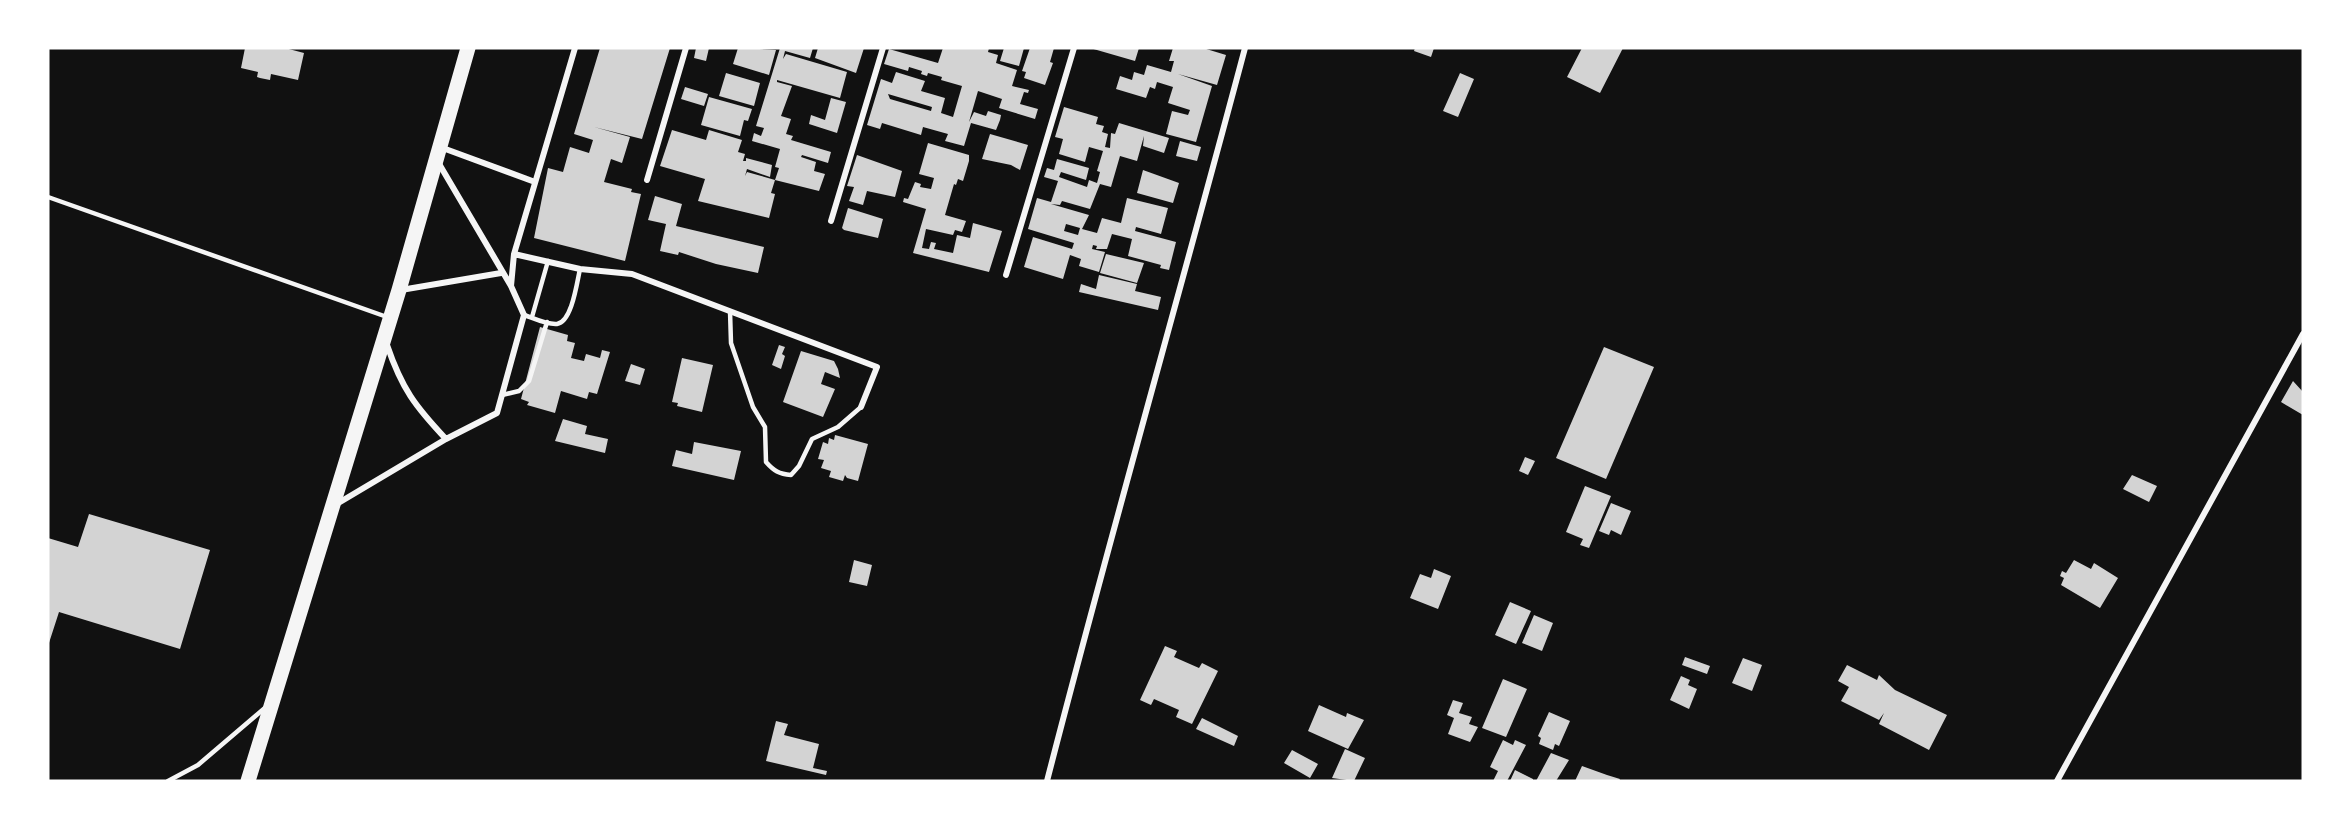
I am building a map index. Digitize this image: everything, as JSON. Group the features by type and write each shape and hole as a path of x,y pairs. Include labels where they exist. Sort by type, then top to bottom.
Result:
{"main road":[{"path":"248,781 330,508 399,290 468,48"}],"street":[{"path":"511,286 514,254 575,48"},
{"path":"647,180 686,48"},
{"path":"831,221 883,48"},
{"path":"1006,275 1074,48"},
{"path":"1047,781 1101,572 1172,325 1245,48"},
{"path":"438,153 535,182"},
{"path":"330,508 497,413 524,315 511,286 501,273 438,153"},
{"path":"514,254 580,268 632,274 877,367 861,407"},
{"path":"399,290 501,273"},
{"path":"2057,781 2303,334"},
{"path":"384,337 395,369 414,405 446,440"}],"lane":[{"path":"48,197 390,318"},
{"path":"532,317 548,261"},
{"path":"524,315 554,324 563,322 568,315 580,268"},
{"path":"730,311 731,344 753,407 765,427 765,462 772,469 780,474 791,475 799,465 812,439 838,427 861,407"},
{"path":"502,395 519,391 529,381 547,322"},
{"path":"168,781 198,765 272,701"}],"building":[{"path":"245,48 285,48 304,53 298,80 271,74 270,80 260,78 257,77 258,72 241,68"},
{"path":"600,48 670,48 642,139 594,127 630,137 622,163 611,159 604,182 632,189 631,192 641,194 625,261 534,238 548,168 563,172 570,147 589,153 593,140 574,134"},
{"path":"696,48 709,48 706,61 694,58"},
{"path":"738,48 776,50 769,75 733,64"},
{"path":"780,48 813,48 810,58 785,51 783,59 786,54 847,72 840,98 777,80 777,82 792,86 781,116 791,119 786,134 793,136 791,140 831,152 828,163 802,155 801,157 816,162 814,171 825,174 819,191 775,180 779,168 775,167 780,149 752,141 754,133 761,136 764,128 756,126"},
{"path":"818,48 864,48 856,73 815,58"},
{"path":"943,48 989,48 988,52 998,55 996,63 1017,70 1012,86 1029,90 1028,93 1024,92 1020,104 1038,109 1035,119 999,108 1002,99 978,91 969,122 974,112 986,116 988,111 1001,115 1000,120 996,130 971,123 964,146 945,141 948,134 923,127 921,135 882,123 880,129 867,125 881,79 892,83 896,72 925,81 921,91 945,98 941,113 953,117 962,86 941,80 942,77 928,73 927,76 921,74 922,71 909,67 908,71 884,64 889,49 938,63","holes":["888,94 932,107 931,111 890,99"]},
{"path":"1004,48 1024,48 1019,66 1000,61"},
{"path":"1030,48 1054,48 1050,62 1053,63 1045,85 1024,78 1026,72 1022,71"},
{"path":"1090,48 1139,48 1135,61"},
{"path":"1173,48 1203,48 1226,55 1217,85 1178,74 1212,86 1196,142 1166,134 1172,111 1188,115 1190,110 1168,103 1173,87 1157,82 1155,89 1150,87 1146,98 1116,89 1120,76 1132,80 1134,72 1144,75 1147,65 1171,72 1174,61 1169,61"},
{"path":"1415,48 1434,48 1431,57 1414,51"},
{"path":"1582,48 1623,48 1600,93 1567,77"},
{"path":"726,73 760,83 754,106 719,96"},
{"path":"1460,73 1474,79 1458,117 1443,111"},
{"path":"685,87 708,94 704,106 681,99"},
{"path":"709,97 752,109 748,121 744,120 740,136 701,125"},
{"path":"831,98 846,102 837,133 809,124 811,115 825,120"},
{"path":"1064,107 1098,117 1096,124 1104,126 1102,132 1108,134 1105,147 1110,148 1111,133 1115,134 1119,123 1169,138 1164,153 1143,146 1144,136 1137,161 1120,156 1111,187 1100,184 1090,209 1062,201 1060,205 1051,204 1089,215 1082,229 1097,233 1102,218 1121,223 1127,198 1168,208 1161,234 1136,227 1135,231 1176,242 1169,270 1160,268 1161,265 1128,256 1132,239 1112,234 1107,249 1096,249 1097,246 1093,245 1092,249 1105,252 1099,272 1079,266 1081,259 1070,255 1063,279 1024,267 1033,237 1072,249 1074,243 1028,229 1037,198 1051,202 1058,181 1044,177 1047,168 1054,170 1057,159 1089,168 1086,180 1061,172 1059,177 1087,187 1089,180 1097,183 1100,172 1097,171 1103,151 1089,147 1085,162 1059,154 1063,139 1055,137","holes":["1066,224 1080,228 1078,235 1064,231"]},
{"path":"672,130 706,140 709,130 742,140 738,152 745,154 743,161 746,161 746,158 772,165 770,177 747,169 745,176 747,172 775,180 771,193 775,194 769,218 698,201 705,179 660,166"},
{"path":"990,134 1028,145 1020,170 1011,165 982,159"},
{"path":"1180,141 1201,147 1197,161 1176,156"},
{"path":"928,143 969,155 963,181 958,179 956,185 954,184 945,215 966,221 962,232 955,230 953,235 926,229 922,248 929,249 931,242 936,243 934,249 953,253 957,235 970,238 973,223 1002,231 989,272 913,253 926,209 903,202 904,198 908,199 915,182 921,184 920,187 931,189 934,178 919,174"},
{"path":"857,155 902,171 895,197 867,191 863,205 849,201 854,187 847,186"},
{"path":"1143,170 1179,183 1173,203 1137,193"},
{"path":"655,196 682,204 676,226 764,247 758,273 716,264 679,252 678,255 660,251 666,224 648,220"},
{"path":"848,208 883,219 878,238 842,228"},
{"path":"1106,254 1144,263 1137,283 1100,273"},
{"path":"1099,275 1137,284 1135,291 1161,297 1158,310 1079,292 1081,284 1096,289"},
{"path":"540,327 568,335 567,341 575,343 571,358 584,361 586,354 600,358 602,350 610,352 597,394 589,392 587,399 561,391 555,413 527,405 529,402 521,399"},
{"path":"779,345 785,347 781,369 772,365"},
{"path":"1604,347 1654,367 1606,479 1556,458"},
{"path":"801,351 834,361 838,369 840,378 825,372 821,384 835,389 823,417 783,402"},
{"path":"682,358 713,365 702,412 677,406 678,403 672,402"},
{"path":"631,364 645,369 640,385 625,381"},
{"path":"2293,381 2303,392 2303,415 2281,402"},
{"path":"563,419 587,426 585,434 608,439 605,453 555,441"},
{"path":"835,435 868,444 858,481 847,478 845,475 843,481 829,477 831,471 821,468 824,460 818,459 823,442 828,444 829,438 834,440"},
{"path":"694,442 741,451 734,480 672,466 676,450 692,454"},
{"path":"1525,457 1535,461 1528,475 1519,471"},
{"path":"2132,475 2157,486 2149,502 2123,489"},
{"path":"1585,486 1611,496 1589,548 1580,545 1583,539 1566,532"},
{"path":"1611,503 1631,511 1621,535 1611,530 1609,535 1599,531"},
{"path":"89,514 210,550 180,649 59,612 48,646 48,538 78,547"},
{"path":"854,560 872,565 867,586 849,582"},
{"path":"2074,560 2091,569 2094,563 2118,578 2100,608 2061,585 2064,578 2060,576 2062,571 2066,573"},
{"path":"1434,569 1451,576 1438,609 1410,598 1420,574 1431,578"},
{"path":"1510,602 1531,611 1516,644 1495,635"},
{"path":"1534,615 1553,623 1542,651 1522,643"},
{"path":"1165,646 1177,651 1174,657 1199,668 1202,663 1218,671 1192,724 1176,717 1179,710 1154,699 1151,705 1140,700"},
{"path":"1685,657 1710,666 1707,674 1682,665"},
{"path":"1743,658 1762,665 1752,691 1732,683"},
{"path":"1847,665 1877,680 1879,675 1895,690 1947,715 1929,750 1879,724 1884,713 1879,720 1841,701 1849,687 1838,681"},
{"path":"1681,676 1690,680 1688,685 1697,689 1689,709 1670,700"},
{"path":"1503,679 1527,689 1506,737 1482,728"},
{"path":"1453,700 1463,703 1459,713 1472,717 1469,724 1478,727 1470,742 1448,734 1454,718 1447,715"},
{"path":"1319,705 1346,717 1347,713 1364,720 1348,749 1308,731"},
{"path":"1549,712 1570,721 1559,746 1555,744 1553,750 1539,744 1541,738 1538,736"},
{"path":"1202,718 1238,736 1234,746 1196,729"},
{"path":"776,721 788,724 784,735 819,744 813,768 827,771 826,775 766,761"},
{"path":"1503,740 1513,745 1515,740 1526,745 1507,781 1493,781 1498,771 1490,767"},
{"path":"1345,749 1365,758 1354,781 1332,778"},
{"path":"1292,750 1318,764 1310,778 1284,763"},
{"path":"1551,753 1569,760 1556,781 1536,781"},
{"path":"1582,766 1620,779 1619,781 1575,781"},
{"path":"1515,770 1533,779 1533,781 1510,781"}]}
